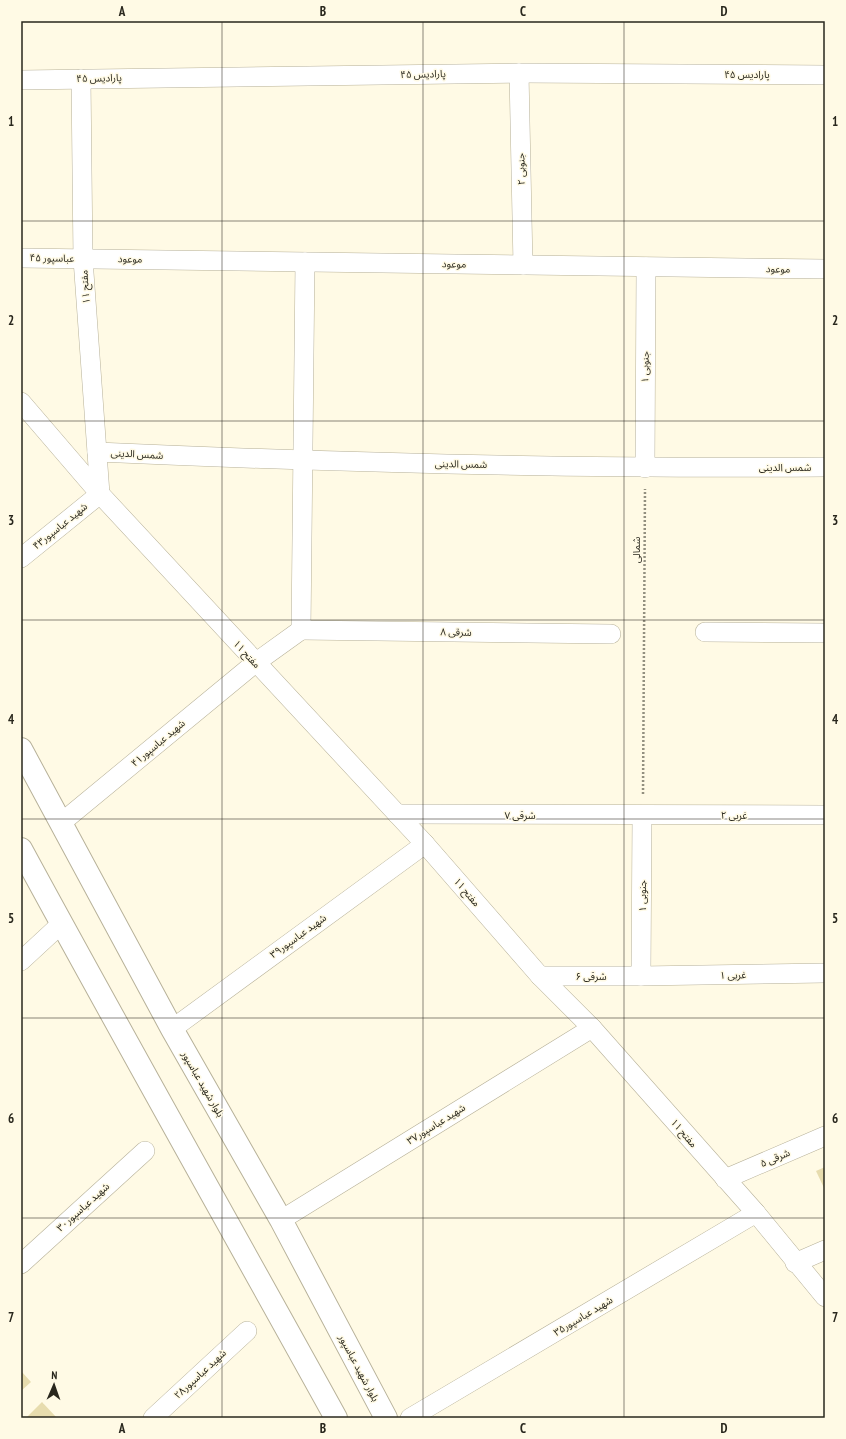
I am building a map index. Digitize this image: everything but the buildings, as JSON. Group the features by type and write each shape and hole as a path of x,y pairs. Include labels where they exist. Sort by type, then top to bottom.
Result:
{"main road":[{"name":"بلوار شهید عباسپور","path":"21,749 172,1029 281,1220 386,1418"},
{"path":"21,849 61,924 173,1122 336,1418"}],"street":[{"name":"پارادیس ۴۵","path":"21,80 519,73 825,75"},
{"name":"جنوبی ۲","path":"519,73 523,265"},
{"name":"مفتح ۱۱","path":"81,78 83,259 100,494"},
{"name":"عباسپور ۴۵","path":"21,258 83,259"},
{"name":"موعود","path":"83,259 825,269"},
{"path":"301,630 305,262"},
{"name":"۱ جنوبی","path":"645,468 646,267"},
{"name":"مفتح ۱۱","path":"21,402 100,494 254,663 425,844 540,976 592,1028 756,1214 825,1297"},
{"name":"شمس الدینی","path":"97,452 303,461 645,468 825,467"},
{"name":"۴۳شهید عباسپور","path":"21,558 100,494"},
{"name":"شرقی ۸","path":"301,630 611,634"},
{"name":"۴۱شهید عباسپور","path":"61,823 254,663 301,630"},
{"path":"705,632 825,634"},
{"name":"شرقی ۷","path":"397,814 642,815"},
{"name":"غربی ۲","path":"642,815 825,815"},
{"name":"جنوبی ۱","path":"641,976 642,815"},
{"name":"شهید عباسپور۳۹","path":"172,1029 425,844"},
{"path":"21,961 61,924"},
{"name":"غربی ۱","path":"641,976 825,973"},
{"name":"شرقی ۶","path":"540,976 641,976"},
{"name":"شهید عباسپور۳۷","path":"281,1220 592,1028"},
{"name":"شرقی ۵","path":"725,1180 825,1136"},
{"name":"شهید عباسپور۳۰","path":"21,1264 145,1151"},
{"name":"شهید عباسپور۳۵","path":"410,1418 756,1214"},
{"path":"796,1263 825,1250"},
{"name":"شهید عباسپور۲۸","path":"153,1418 247,1331"}],"path":[{"name":"شمالی","path":"642,815 645,468"}]}
